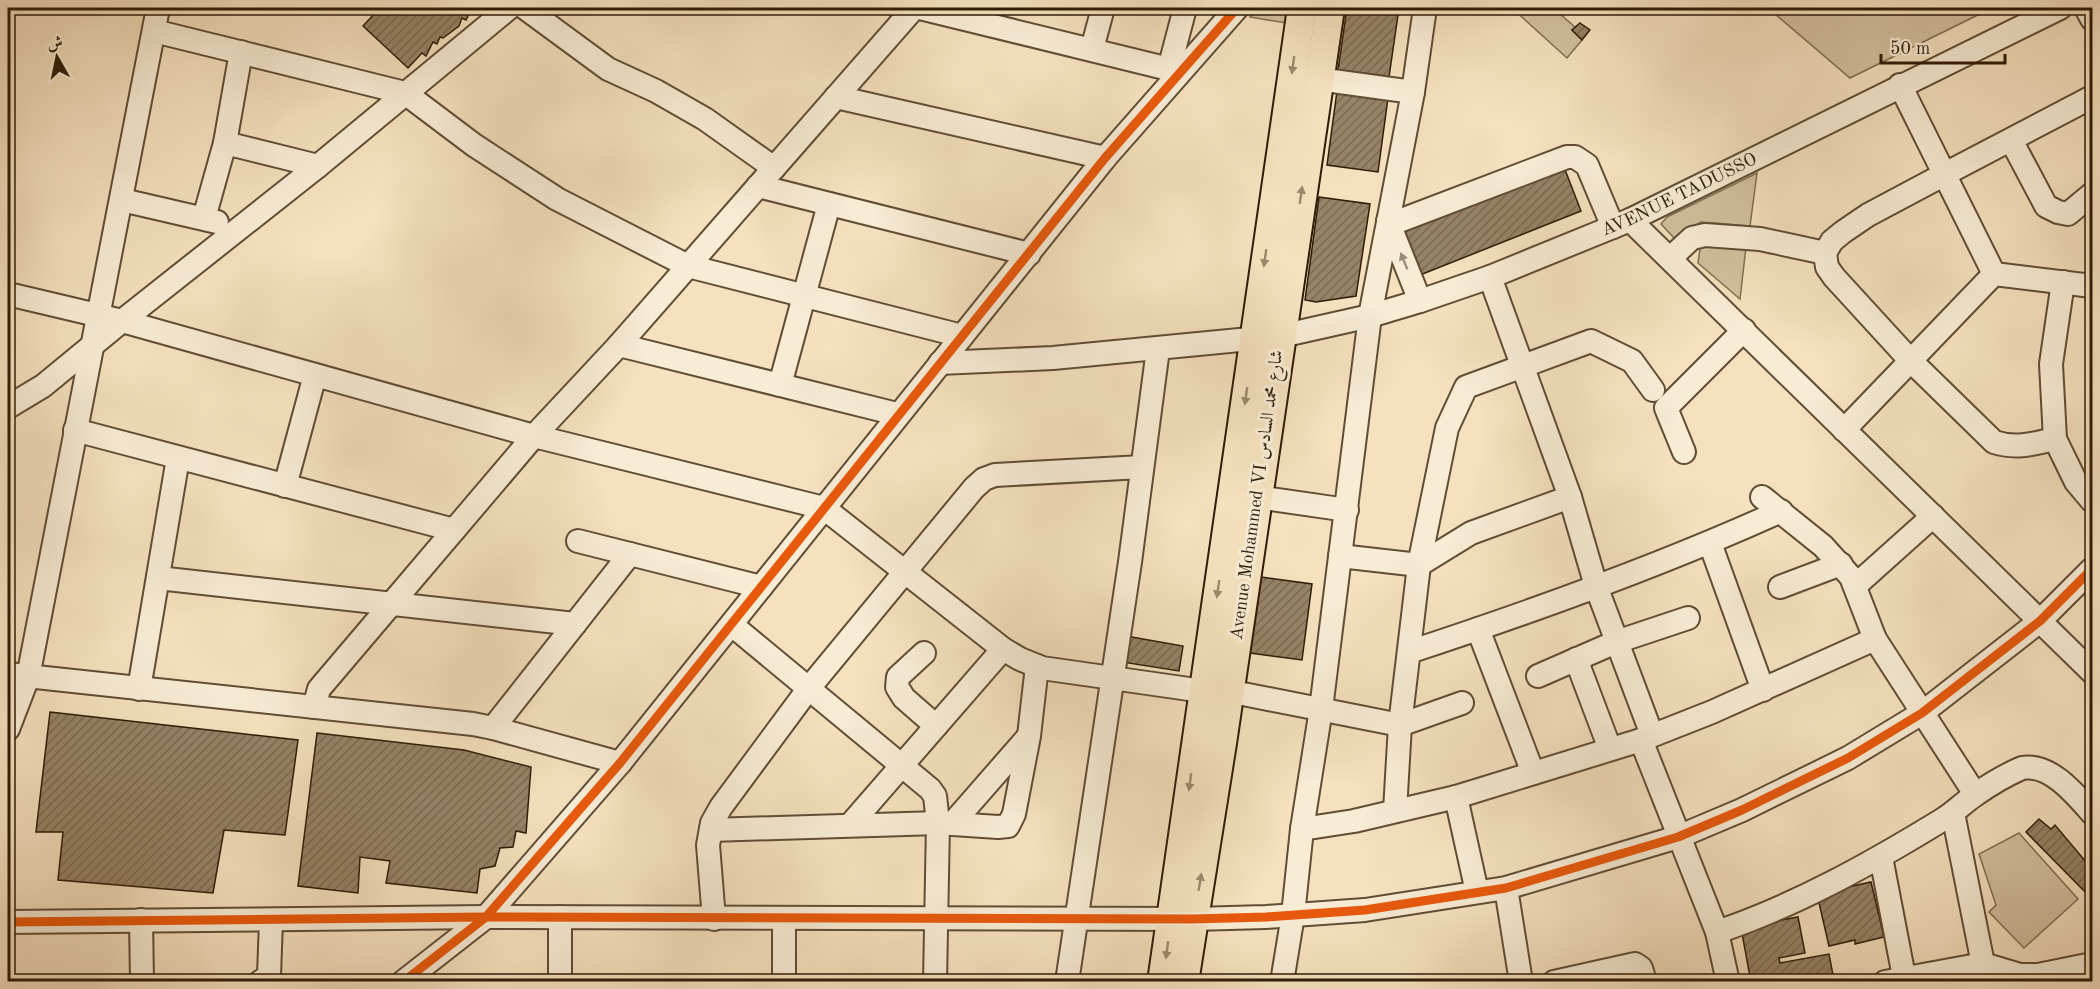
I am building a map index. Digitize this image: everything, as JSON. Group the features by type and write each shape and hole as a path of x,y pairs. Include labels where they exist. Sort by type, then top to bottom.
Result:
{"main road":[{"name":"Avenue Mohammed VI شارع محمد السادس","path":"1216,691 1257,497 1268,337 1302,8"},
{"name":"Avenue Mohammed VI شارع محمد السادس","path":"1162,981 1182,919 1268,337 1330,8"},
{"name":"Avenue Mohammed VI شارع محمد السادس","path":"1182,919 1184,981"}],"street":[{"path":"8,729 18,676 75,430 158,8"},
{"path":"8,407 43,386 318,166 509,8"},
{"path":"525,8 608,69 656,91 705,119 774,168"},
{"path":"314,707 319,689 534,436 619,345 914,8"},
{"path":"920,8 1092,49 1171,74"},
{"path":"1092,49 1103,8"},
{"path":"1171,74 1185,8"},
{"path":"403,981 486,917 620,763 1171,74 1236,8"},
{"path":"1282,981 1321,709 1370,316 1413,92 1425,8"},
{"name":"AVENUE TADUSSO","path":"940,363 1053,358 1268,337 1370,316 1420,301 1490,277 1622,223 2060,8"},
{"path":"2086,8 2092,20"},
{"path":"154,31 405,93 474,145 556,199 688,266 962,336"},
{"path":"204,218 225,143 241,52"},
{"path":"1318,79 1413,92"},
{"path":"1900,85 1994,274"},
{"path":"836,97 1105,158"},
{"path":"2055,439 2018,447 1994,442 1910,360 1834,277 1827,267 1825,253 1832,242 1860,221 2092,97"},
{"path":"2011,140 2046,206 2068,214 2092,194"},
{"path":"225,143 318,166"},
{"path":"1388,221 1400,221 1568,157 1575,157 1587,165 1622,223 1672,260 2092,672"},
{"path":"758,186 1029,254"},
{"path":"122,200 240,228"},
{"path":"780,385 829,204"},
{"path":"1388,221 1420,301"},
{"path":"1672,260 1692,238 1705,235 1760,239 1825,253"},
{"path":"1994,274 2092,286"},
{"path":"1844,430 1994,274"},
{"path":"1490,277 1570,497 1596,586 1678,837 1717,932 1728,981"},
{"path":"2064,282 2051,364 2050,384 2055,439 2076,482 2092,501"},
{"path":"8,294 122,321 534,436 824,508 1003,649 1036,666 1216,691 1400,725 1462,703"},
{"path":"1684,452 1666,408 1744,330"},
{"path":"1395,811 1400,725 1419,565 1447,428 1466,387 1591,341 1632,361 1653,390"},
{"path":"619,345 897,414"},
{"path":"1068,981 1158,349"},
{"path":"285,486 315,375"},
{"path":"75,430 454,530"},
{"path":"139,689 178,458"},
{"path":"714,919 708,845 711,830 721,807 809,688 974,489 984,479 1007,474 1142,467"},
{"path":"1257,497 1347,510"},
{"path":"1340,556 1419,565 1471,533 1570,497"},
{"path":"1762,497 1806,530 1841,564 1855,586 1875,639 1976,794"},
{"path":"1408,652 1478,629 1710,543 1781,511"},
{"path":"1855,586 1933,516"},
{"path":"578,541 761,587"},
{"path":"1710,543 1763,690"},
{"path":"493,728 630,554"},
{"path":"1780,587 1841,564"},
{"path":"8,922 486,917 1182,919 1365,910 1506,888 1678,837 1742,810 1848,758 1922,713 2040,621 2092,569"},
{"path":"158,578 574,624"},
{"path":"1538,676 1616,642 1688,618"},
{"path":"732,625 930,789 935,796 945,824 937,919 935,981"},
{"path":"1478,629 1533,773"},
{"path":"1302,829 1354,821 1456,797 1647,738 1763,690 1875,639"},
{"path":"850,825 1003,649"},
{"path":"924,653 898,677 897,687 904,698 936,726"},
{"path":"1576,659 1610,749"},
{"path":"711,830 850,825 1008,826 1014,814 1029,736 1036,666"},
{"path":"18,676 493,728 620,763"},
{"path":"945,824 1029,736"},
{"path":"1717,932 1790,904 1881,857 1953,813 1976,794 2011,773 2030,766 2052,776 2092,813"},
{"path":"1456,797 1477,892"},
{"path":"1953,813 1983,964"},
{"path":"1881,857 1898,980 1983,964 2020,975 2038,975 2092,964"},
{"path":"1506,888 1521,981"},
{"path":"560,917 561,981"},
{"path":"784,919 784,981"},
{"path":"141,920 142,981"},
{"path":"266,980 271,920"},
{"path":"1554,981 1635,964 1643,971 1646,981"}],"shaded area":[{"path":"1257,8 1289,8 1286,23 1250,17"},
{"path":"1512,8 1553,8 1575,27 1572,30 1582,40 1567,58"},
{"path":"1768,8 1992,8 1850,78"},
{"path":"1757,173 1750,226 1701,222 1675,239 1661,224 1667,217"},
{"path":"1701,242 1746,247 1740,299 1698,263"},
{"path":"2019,833 2078,899 2024,948 1989,912 1996,905 1979,854"}],"building":[{"path":"376,8 459,8 470,12 466,20 462,18 459,26 443,38 440,37 437,44 433,42 426,56 422,53 408,68 363,26 378,10"},
{"path":"1347,8 1399,8 1389,77 1338,70"},
{"path":"1580,23 1590,30 1582,40 1572,30"},
{"path":"1337,91 1388,98 1378,172 1327,165"},
{"path":"1564,167 1581,211 1420,275 1403,231"},
{"path":"1319,197 1370,204 1356,296 1316,302 1305,300"},
{"path":"1253,576 1312,584 1302,660 1243,652"},
{"path":"1126,636 1183,646 1179,671 1122,662"},
{"path":"50,712 298,740 285,835 224,830 213,893 58,880 63,832 36,832"},
{"path":"317,733 464,750 531,767 526,833 516,831 513,847 500,848 495,866 480,869 477,893 386,883 390,861 360,857 358,893 298,886"},
{"path":"2039,819 2051,829 2055,825 2092,869 2092,899 2026,832"},
{"path":"1871,882 1884,937 1855,944 1855,940 1829,946 1817,894"},
{"path":"1798,917 1805,953 1779,958 1780,963 1829,954 1833,975 1800,982 1751,982 1741,928"}],"cycle path":[{"path":"403,982 486,917 620,763 1105,158 1237,8"},
{"path":"8,922 486,917 1193,919 1266,917 1365,910 1506,888 1678,837 1742,810 1848,758 1922,713 2040,621 2092,569"}]}
